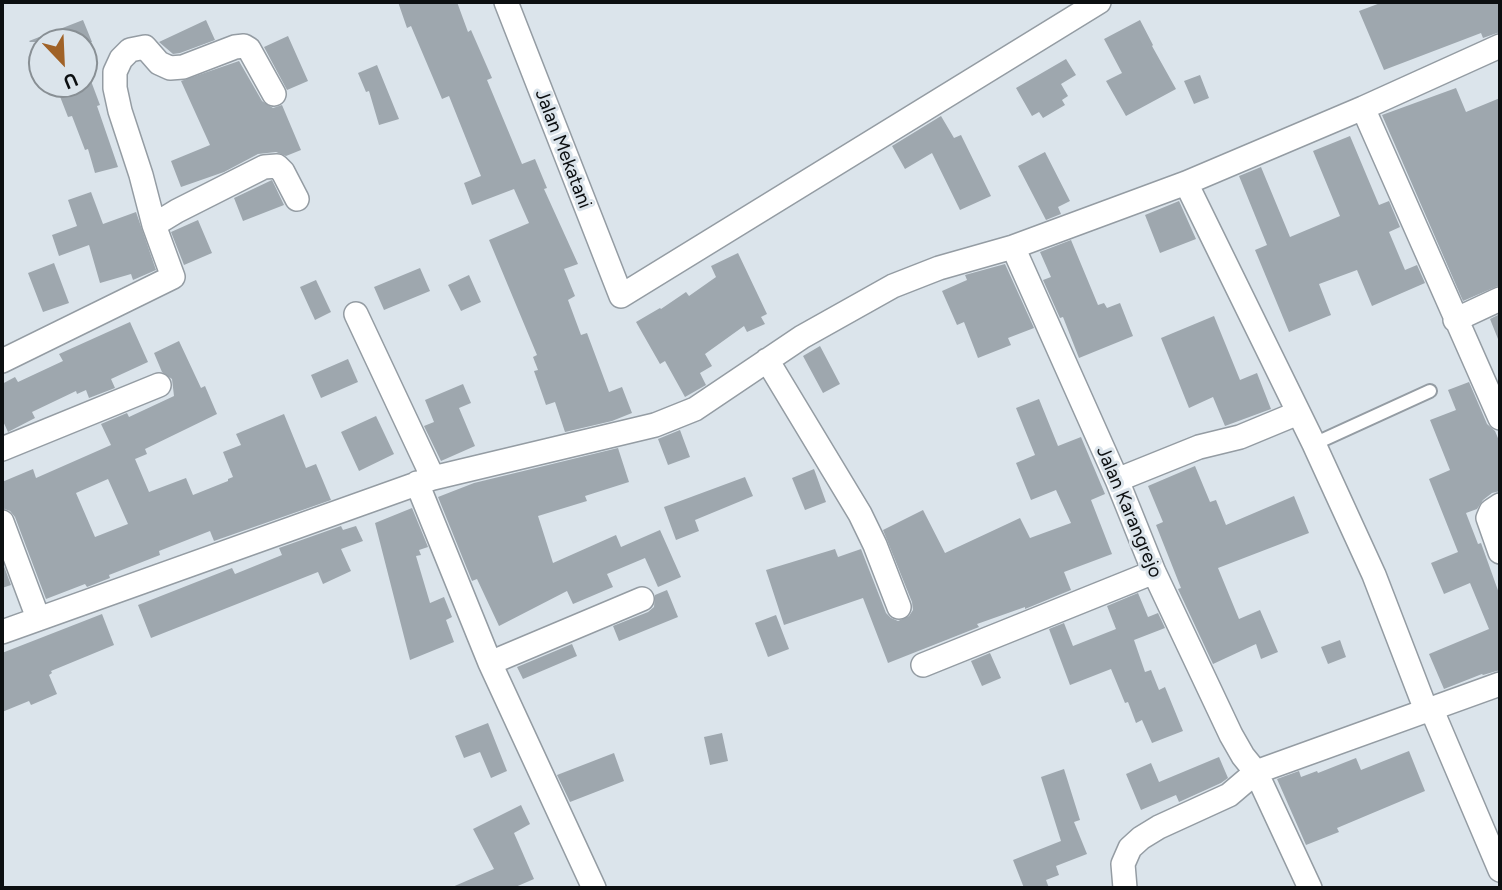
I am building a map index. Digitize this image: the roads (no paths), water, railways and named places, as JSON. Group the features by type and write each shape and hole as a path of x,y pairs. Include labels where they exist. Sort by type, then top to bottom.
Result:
{"street":[{"name":"Jalan Mekatani","path":"506,2 621,296 1099,2"},
{"path":"2,361 173,277 154,225 115,88 115,72 121,59 130,50 145,47 159,63 170,68 183,67 244,46 249,49 274,94"},
{"path":"2,632 425,480 655,425 695,409 839,314 894,286 939,268 1013,247 1186,183 1500,47"},
{"path":"1363,108 1500,418"},
{"path":"154,225 264,167 277,166 284,172 297,199"},
{"path":"1186,183 1314,444 1374,575 1500,870"},
{"name":"Jalan Karangrejo","path":"1013,247 1117,481 1154,572 1231,735 1242,756 1256,772 1310,888"},
{"path":"1455,320 1500,299"},
{"path":"356,314 425,480 491,663 594,888"},
{"path":"767,360 860,514 875,545 898,607"},
{"path":"2,449 159,385"},
{"path":"1117,481 1199,447 1240,437 1298,413"},
{"path":"1500,505 1491,511 1488,518 1500,552"},
{"path":"2,522 38,618"},
{"path":"923,665 1154,572"},
{"path":"491,663 642,599"},
{"path":"1125,888 1123,864 1130,848 1140,838 1230,794 1256,772 1500,684"}],"lane":[{"path":"1314,444 1430,391"}]}
